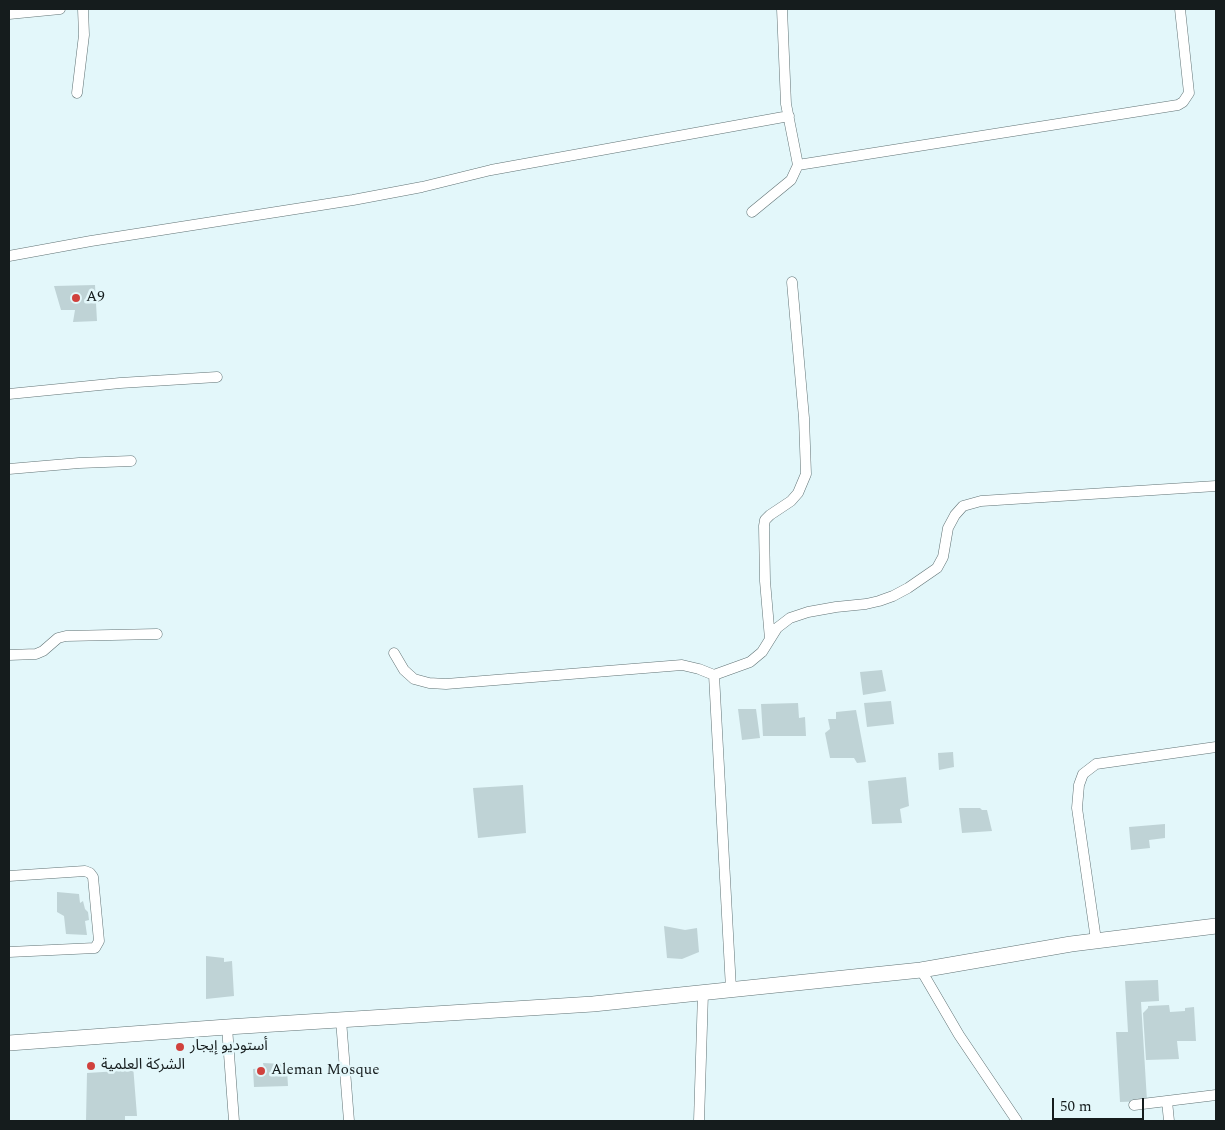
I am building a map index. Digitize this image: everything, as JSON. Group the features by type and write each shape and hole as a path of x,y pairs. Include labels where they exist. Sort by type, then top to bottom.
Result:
{"street":[{"path":"9,14 60,9"},
{"path":"77,93 84,35 83,9"},
{"path":"752,212 790,180 798,165 786,104 782,9"},
{"path":"798,165 1178,105 1186,99 1188,93 1180,9"},
{"path":"9,256 91,241 353,200 422,187 491,170 789,116"},
{"path":"770,639 764,581 764,526 770,515 791,501 798,493 806,474 804,418 792,282"},
{"path":"9,394 120,383 217,377"},
{"path":"9,469 131,461"},
{"path":"394,653 404,670 414,679 429,683 446,684 682,665 714,675 750,662 762,652 777,628 790,618 808,612 879,601 908,588 937,568 943,557 948,528 955,515 964,506 981,501 1216,486"},
{"path":"9,655 43,652 58,638 66,636 157,634"},
{"path":"714,675 732,989"},
{"path":"1096,940 1077,808 1079,785 1083,774 1096,764 1216,747"},
{"path":"9,876 85,871 90,873 93,877 99,942 95,948 9,952"},
{"path":"9,1043 227,1027 536,1008 703,992 921,970 1096,940 1216,926"},
{"path":"921,970 959,1035 1017,1121"},
{"path":"699,1121 703,992"},
{"path":"341,1020 349,1121"},
{"path":"227,1027 234,1121"},
{"path":"1134,1105 1216,1095"},
{"path":"1166,1101 1169,1121"}],"building":[{"name":"A9","path":"95,285 97,321 73,322 75,310 61,310 54,286"},
{"path":"882,670 886,691 863,695 860,672"},
{"path":"891,701 894,724 867,727 864,703"},
{"path":"798,703 799,718 805,717 806,736 763,736 761,704"},
{"path":"738,709 756,709 760,738 742,740"},
{"path":"856,710 866,762 857,763 854,758 830,758 825,733 830,729 828,719 836,719 836,712"},
{"path":"953,752 954,767 939,770 938,753"},
{"path":"906,777 909,806 900,809 902,823 872,824 868,781"},
{"path":"523,785 526,833 478,838 473,788"},
{"path":"959,808 987,810 992,831 962,833"},
{"path":"1165,824 1165,838 1149,840 1150,848 1131,850 1129,827"},
{"path":"57,892 79,894 80,903 83,901 88,912 89,920 85,921 87,935 66,934 64,916 57,912"},
{"path":"664,926 685,930 697,928 699,952 682,959 667,958"},
{"path":"206,956 224,958 224,962 232,961 234,996 206,999"},
{"path":"1158,980 1159,1001 1141,1002 1147,1101 1120,1102 1116,1032 1128,1032 1125,981"},
{"path":"1169,1005 1170,1012 1185,1011 1185,1008 1194,1007 1196,1041 1177,1041 1179,1059 1146,1060 1143,1013 1148,1006"},
{"path":"263,1063 283,1064 283,1070 287,1070 288,1086 254,1087 253,1069 264,1068"},
{"path":"120,1064 133,1065 137,1116 125,1116 125,1121 86,1121 87,1073 119,1071"}],"place":[{"name":"A9","path":"76,298"},
{"name":"أستوديو إيجار","path":"180,1047"},
{"name":"الشركة العلمية","path":"91,1066"},
{"name":"Aleman Mosque","path":"261,1071"}]}
